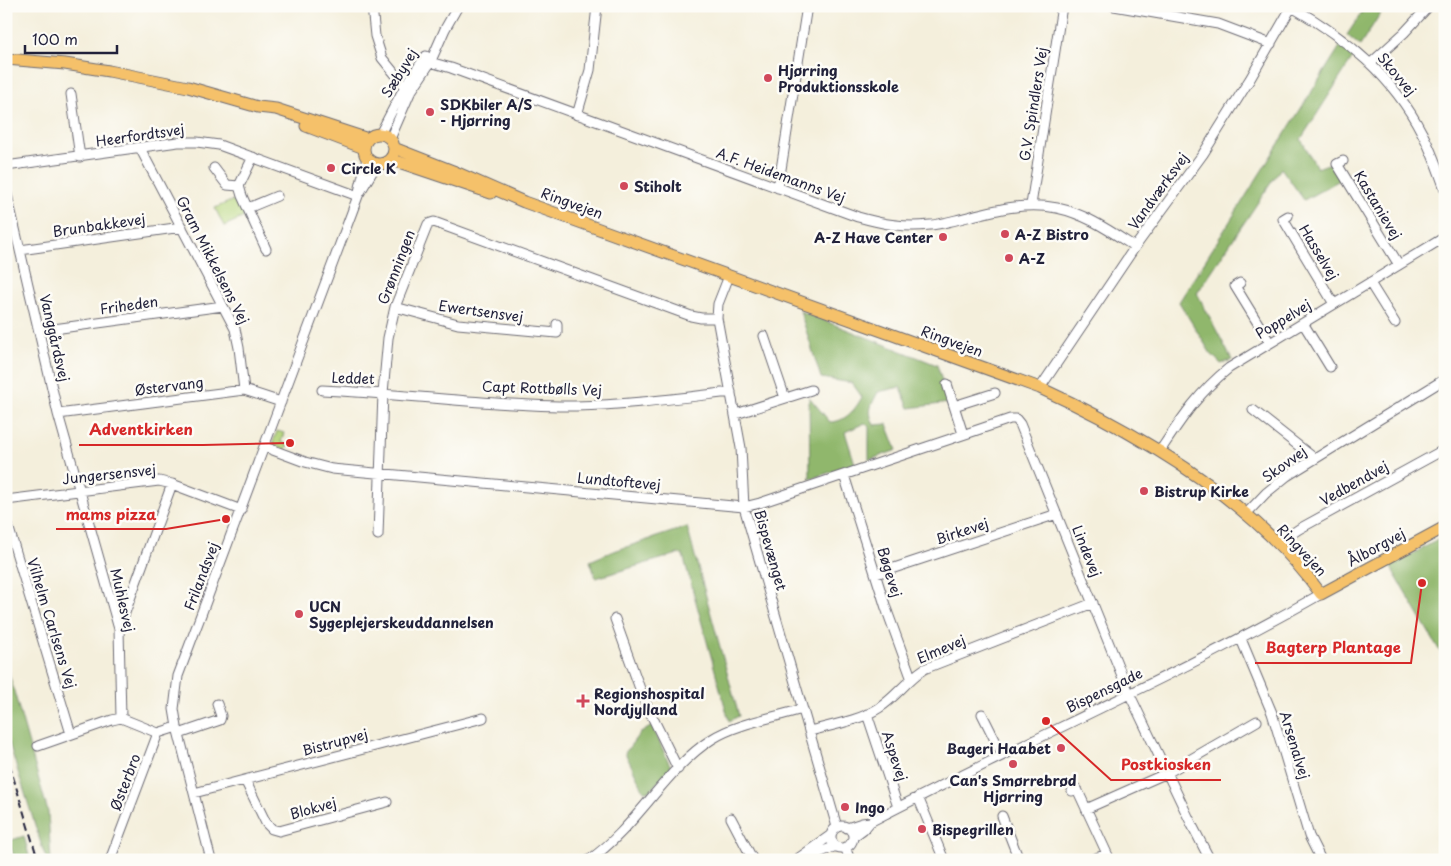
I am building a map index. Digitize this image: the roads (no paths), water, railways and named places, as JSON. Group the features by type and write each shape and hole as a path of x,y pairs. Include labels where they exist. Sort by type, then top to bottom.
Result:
{"main road":[{"path":"6,59 65,64 188,87 258,107 369,152 386,162 390,160 388,140 371,136 369,152"},
{"name":"Ringvejen","path":"388,140 524,202 1040,388 1112,422 1160,451 1246,514 1278,543 1307,574 1321,594"},
{"name":"Ringvejen","path":"390,160 480,191 524,202"},
{"name":"Ålborgvej","path":"1321,594 1445,527"}],"street":[{"path":"372,6 375,36 380,53 386,65 407,90"},
{"name":"Sæbyvej","path":"388,140 407,90 426,62 458,6"},
{"path":"577,115 590,70 597,6"},
{"path":"778,188 808,6"},
{"name":"G.V. Spindlers Vej","path":"1031,205 1062,6"},
{"path":"1114,6 1218,24 1271,44"},
{"name":"Vandværksvej","path":"1040,388 1135,247 1203,154 1271,44 1292,6"},
{"name":"Skovvej","path":"1292,6 1329,30 1371,63 1401,98 1422,133 1434,158 1445,189"},
{"path":"1371,63 1404,33 1429,6"},
{"name":"A.F. Heidemanns Vej","path":"426,62 451,68 858,218 906,227 932,225 1003,208 1031,205 1056,208 1078,214 1100,225 1135,247"},
{"path":"71,94 80,157"},
{"name":"Heerfordtsvej","path":"6,166 178,142 197,142 219,145 358,196"},
{"name":"Gram Mikkelsens Vej","path":"140,148 234,330 239,348 244,390"},
{"name":"Frilandsvej","path":"211,860 174,709 178,676 358,196 369,152"},
{"path":"253,158 240,186 242,196 266,249"},
{"name":"Kastanievej","path":"1343,161 1337,164 1399,265"},
{"path":"214,168 227,185 240,186"},
{"name":"Vanggårdsvej","path":"6,190 58,414 80,491"},
{"path":"248,208 277,196"},
{"name":"Hasselvej","path":"1288,216 1283,219 1334,304"},
{"name":"Grønningen","path":"378,535 383,393 388,338 395,307 428,224 434,222 691,316 716,318"},
{"name":"Brunbakkevej","path":"20,250 182,227"},
{"name":"Poppelvej","path":"1160,451 1200,394 1229,368 1445,237"},
{"name":"Bispevænget","path":"729,276 718,304 716,318 736,414 741,448 744,507 808,731 834,831"},
{"path":"1240,283 1235,286 1270,343"},
{"path":"1370,283 1395,323"},
{"name":"Friheden","path":"39,331 223,306"},
{"name":"Ewertsensvej","path":"395,307 439,320 480,327 557,333 558,324"},
{"path":"1303,323 1330,367"},
{"path":"764,336 785,398"},
{"name":"Skovvej","path":"1246,514 1287,476 1445,379"},
{"path":"947,384 963,434"},
{"name":"Østervang","path":"58,414 244,390 281,402"},
{"name":"Leddet","path":"322,390 383,393"},
{"path":"736,414 811,390"},
{"name":"Capt Rottbølls Vej","path":"383,393 518,404 576,406 626,403 731,392"},
{"path":"954,406 995,393"},
{"path":"1253,410 1314,458"},
{"name":"Lundtoftevej","path":"265,447 305,462 332,469 744,507 1010,418 1016,419"},
{"name":"Lindevej","path":"1016,419 1020,424 1129,693 1210,860"},
{"name":"Vedbendvej","path":"1278,543 1445,448"},
{"name":"Bøgevej","path":"844,475 886,608 911,677"},
{"name":"Jungersensvej","path":"6,500 159,481 172,484 241,510"},
{"path":"119,629 172,484"},
{"name":"Muhlesvej","path":"80,491 119,629 121,718"},
{"name":"Birkevej","path":"876,574 1057,514"},
{"name":"Vilhelm Carlsens Vej","path":"6,519 71,734"},
{"name":"Bispensgade","path":"847,828 870,822 1002,754 1241,638 1321,594"},
{"name":"Elmevej","path":"808,731 867,714 887,702 911,677 924,669 1093,603"},
{"path":"113,606 128,606"},
{"path":"615,619 644,700 678,769"},
{"name":"Arsenalvej","path":"1241,638 1272,713 1309,836 1320,860"},
{"path":"38,746 121,718 158,734 178,731 220,720 221,716 217,704"},
{"path":"589,860 624,828 678,769 711,740 728,730 802,710"},
{"name":"Aspevej","path":"867,714 898,807"},
{"path":"982,714 1002,754"},
{"name":"Bistrupvej","path":"194,793 483,718"},
{"path":"1086,809 1167,773 1257,721"},
{"name":"Østerbro","path":"110,860 158,734"},
{"name":"Blokvej","path":"245,780 266,823 272,829 278,831 387,802"},
{"path":"1072,792 1077,789 1108,857 1091,860"},
{"path":"918,797 944,860"},
{"path":"1002,816 1018,860"},
{"path":"731,818 753,860"},
{"name":"Bispensgade","path":"852,836 865,828 870,822"},
{"path":"847,828 852,836 851,843 797,860 834,831 847,828"},
{"path":"834,831 832,841 840,847 850,860"}],"railway":[{"path":"6,753 38,860"}],"place":[{"name":"Hjørring Produktionsskole","path":"768,78"},
{"name":"SDKbiler A/S - Hjørring","path":"430,112"},
{"name":"Circle K","path":"331,168"},
{"name":"Stiholt","path":"624,186"},
{"name":"A-Z Bistro","path":"1005,234"},
{"name":"A-Z Have Center","path":"943,237"},
{"name":"A-Z","path":"1009,258"},
{"name":"Adventkirken","path":"290,443"},
{"name":"Bistrup Kirke","path":"1144,491"},
{"name":"mams pizza","path":"226,519"},
{"name":"Bagterp Plantage","path":"1422,583"},
{"name":"UCN Sygeplejerskeuddannelsen","path":"299,614"},
{"name":"Regionshospital Nordjylland","path":"583,701"},
{"name":"Postkiosken","path":"1046,721"},
{"name":"Bageri Haabet","path":"1061,748"},
{"name":"Can's Smørrebrød Hjørring","path":"1013,764"},
{"name":"Ingo","path":"845,807"},
{"name":"Bispegrillen","path":"922,829"}]}
